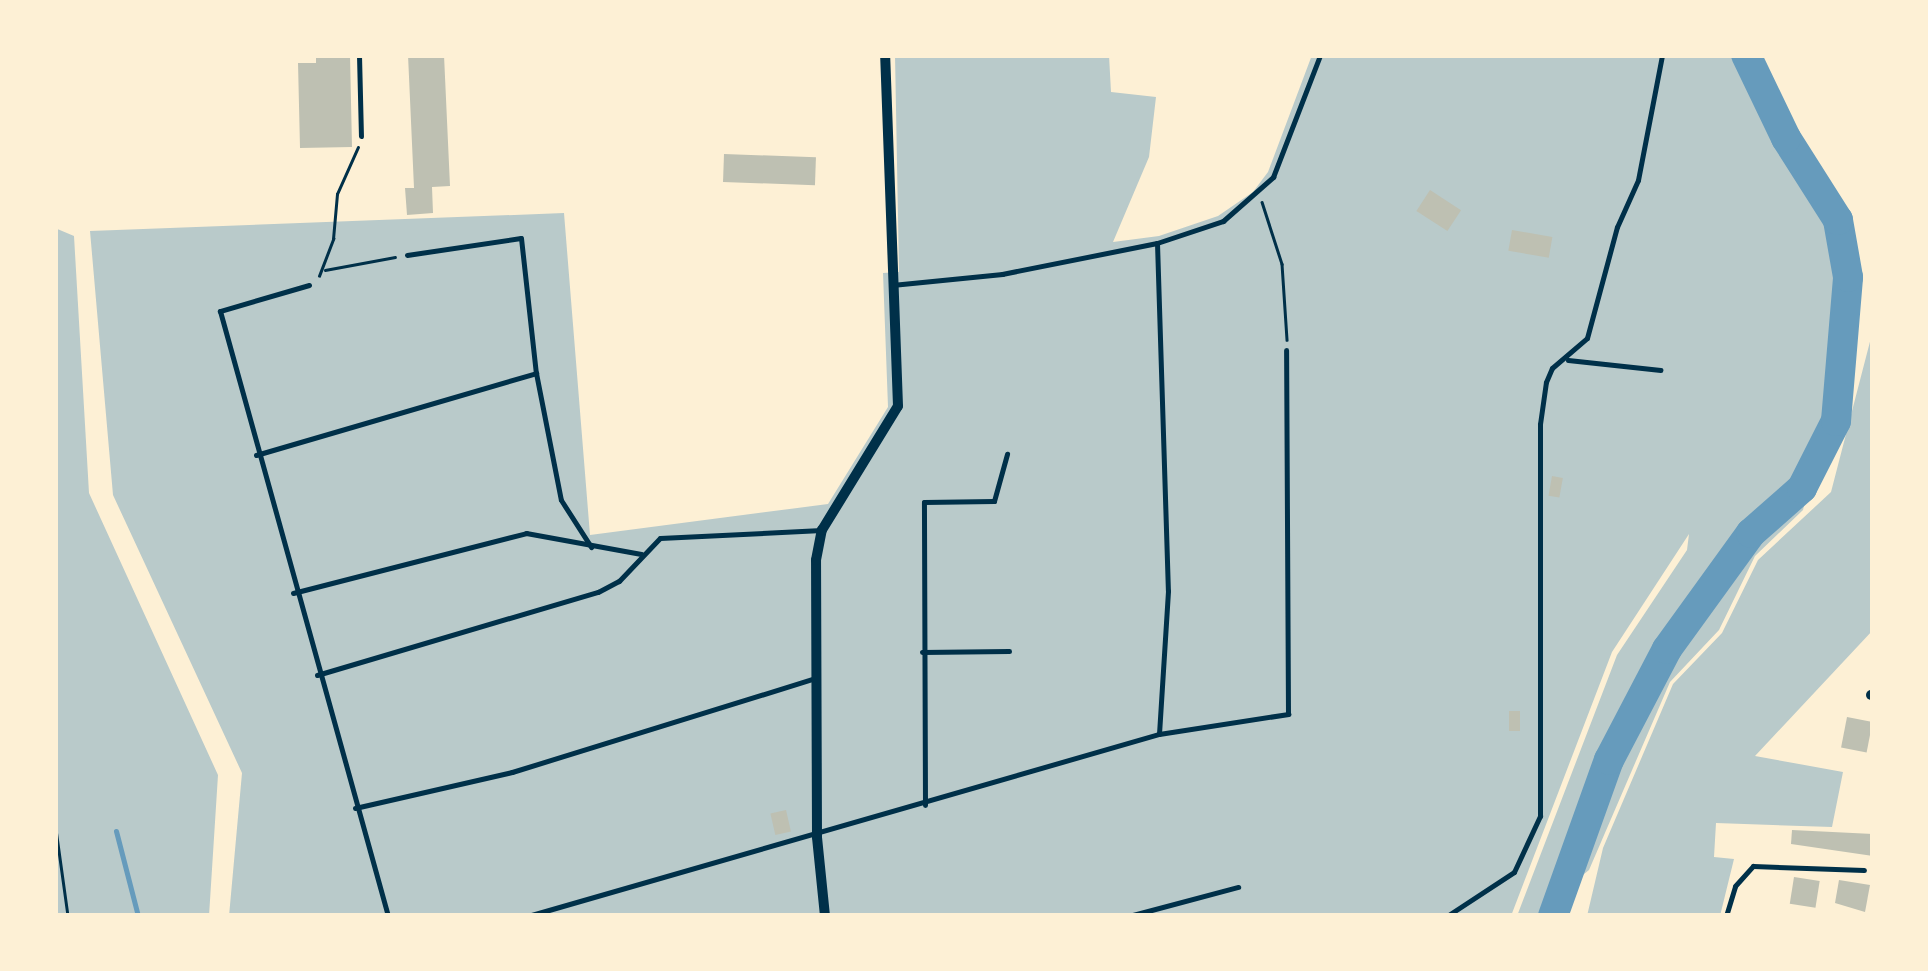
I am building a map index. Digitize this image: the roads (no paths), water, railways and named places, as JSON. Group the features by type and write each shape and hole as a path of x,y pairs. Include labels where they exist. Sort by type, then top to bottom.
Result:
{"street":[{"path":"825,916 817,838 814,590 822,530 898,406 885,55"}],"lane":[{"path":"359,55 361,136"},
{"path":"891,285 981,278 1157,243 1223,221 1259,196 1283,156 1320,55"},
{"path":"1447,916 1514,872 1540,816 1540,424 1546,382 1587,338 1617,226 1638,180 1662,55"},
{"path":"407,254 521,238 536,374 561,500 591,546"},
{"path":"1157,243 1168,592 1159,734"},
{"path":"309,285 220,311 294,593 388,916"},
{"path":"528,916 817,838 1159,734 1288,714 1286,350"},
{"path":"1565,360 1660,370"},
{"path":"256,455 536,374"},
{"path":"925,805 924,502 994,501 1007,454"},
{"path":"317,675 598,592 619,581 641,554 676,535 822,530"},
{"path":"294,593 526,533 591,546 624,546 641,554"},
{"path":"922,652 1008,651"},
{"path":"354,808 512,772 818,677"},
{"path":"1726,916 1735,886 1753,866 1864,870"},
{"path":"1129,916 1238,887"}],"waterway":[{"path":"1553,916 1609,760 1667,649 1751,533 1802,488 1836,421 1848,277 1838,220 1786,138 1746,55"},
{"path":"116,831 138,916"}]}
